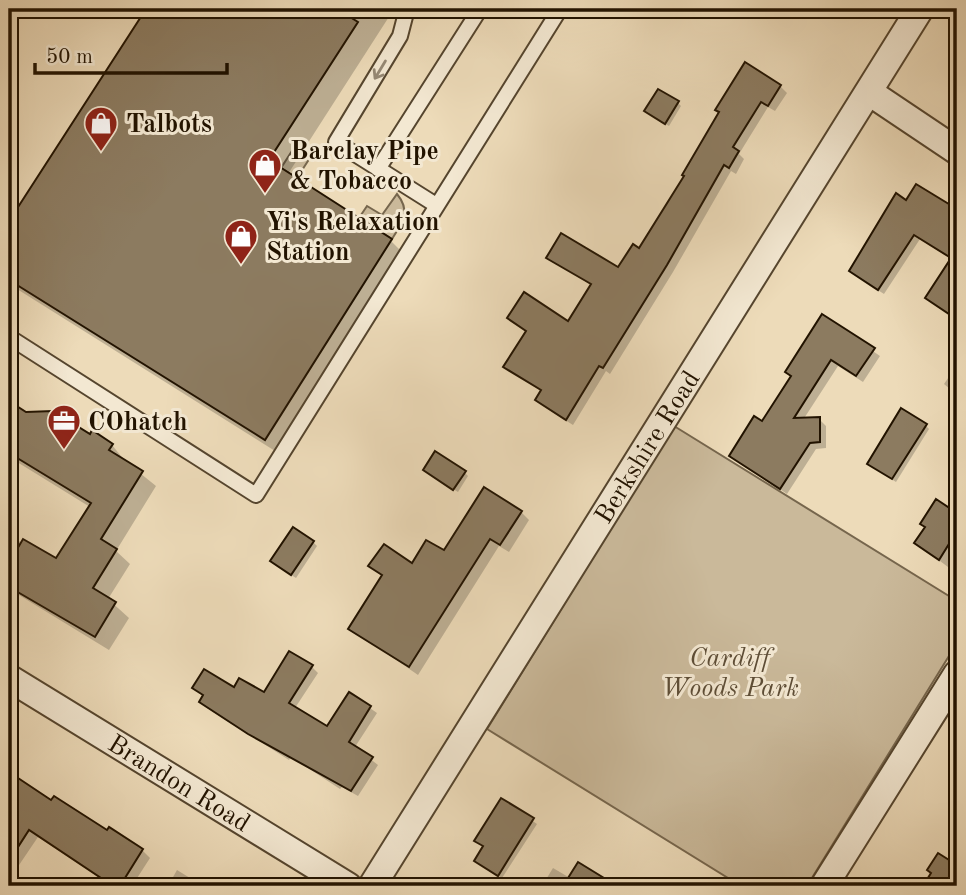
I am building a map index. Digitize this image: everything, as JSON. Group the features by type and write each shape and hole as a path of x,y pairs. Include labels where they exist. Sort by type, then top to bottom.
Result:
{"street":[{"name":"Berkshire Road","path":"372,886 920,9"},
{"path":"869,92 957,151"},
{"path":"824,886 957,674"},
{"name":"Brandon Road","path":"9,678 348,886"}],"lane":[{"path":"407,9 400,36 336,142 436,205"},
{"path":"378,169 480,9"},
{"path":"9,337 256,495 560,9"}],"green space":[{"path":"299,140 315,150 297,178 281,168"},
{"path":"397,194 404,206 404,216 392,239 359,218 367,206 382,215"},
{"name":"Cardiff Woods Park","path":"674,426 957,601 957,643 807,886 741,886 487,729"}],"building":[{"path":"146,9 337,9 358,22 269,160 392,239 265,440 9,280 9,221"},
{"path":"745,62 781,85 768,106 761,102 733,147 739,151 729,168 724,165 667,265 603,368 599,366 566,420 535,400 541,390 503,367 526,331 507,318 524,292 568,321 591,284 546,258 561,233 618,267 633,244 639,248 684,176 682,175 719,112 715,110"},
{"path":"658,89 679,101 665,124 644,111"},
{"path":"916,184 957,209 957,301 949,314 925,298 951,258 914,235 878,290 849,271 896,193 906,200"},
{"path":"822,314 875,348 856,376 831,360 794,418 820,417 820,442 810,443 780,489 729,456 754,416 762,421 791,376 785,372"},
{"path":"9,401 26,412 53,411 90,434 92,430 113,444 109,450 143,471 101,539 117,549 93,588 116,602 95,637 9,587 9,563 23,539 56,558 91,503 9,453"},
{"path":"901,408 927,424 892,479 867,464"},
{"path":"435,451 466,471 453,490 423,470"},
{"path":"484,487 522,511 500,545 490,539 409,667 348,629 382,575 368,566 384,544 412,563 426,540 444,550"},
{"path":"936,499 957,513 957,531 939,560 914,543 925,527 920,524"},
{"path":"293,527 314,541 291,575 270,561"},
{"path":"289,651 313,665 289,703 327,726 349,692 371,706 349,742 373,757 351,791 248,734 199,702 203,695 192,688 204,669 234,687 239,678 264,692"},
{"path":"9,772 51,800 54,796 143,849 120,886 113,886 29,830 9,861"},
{"path":"501,798 534,818 498,876 474,861 483,846 474,841"},
{"path":"938,853 957,865 957,886 923,886 931,873 927,870"},
{"path":"578,862 617,886 563,886"}],"place":[{"name":"Talbots","path":"101,153"},
{"name":"Barclay Pipe & Tobacco","path":"265,195"},
{"name":"Yi's Relaxation Station","path":"241,266"},
{"name":"COhatch","path":"64,451"}]}
